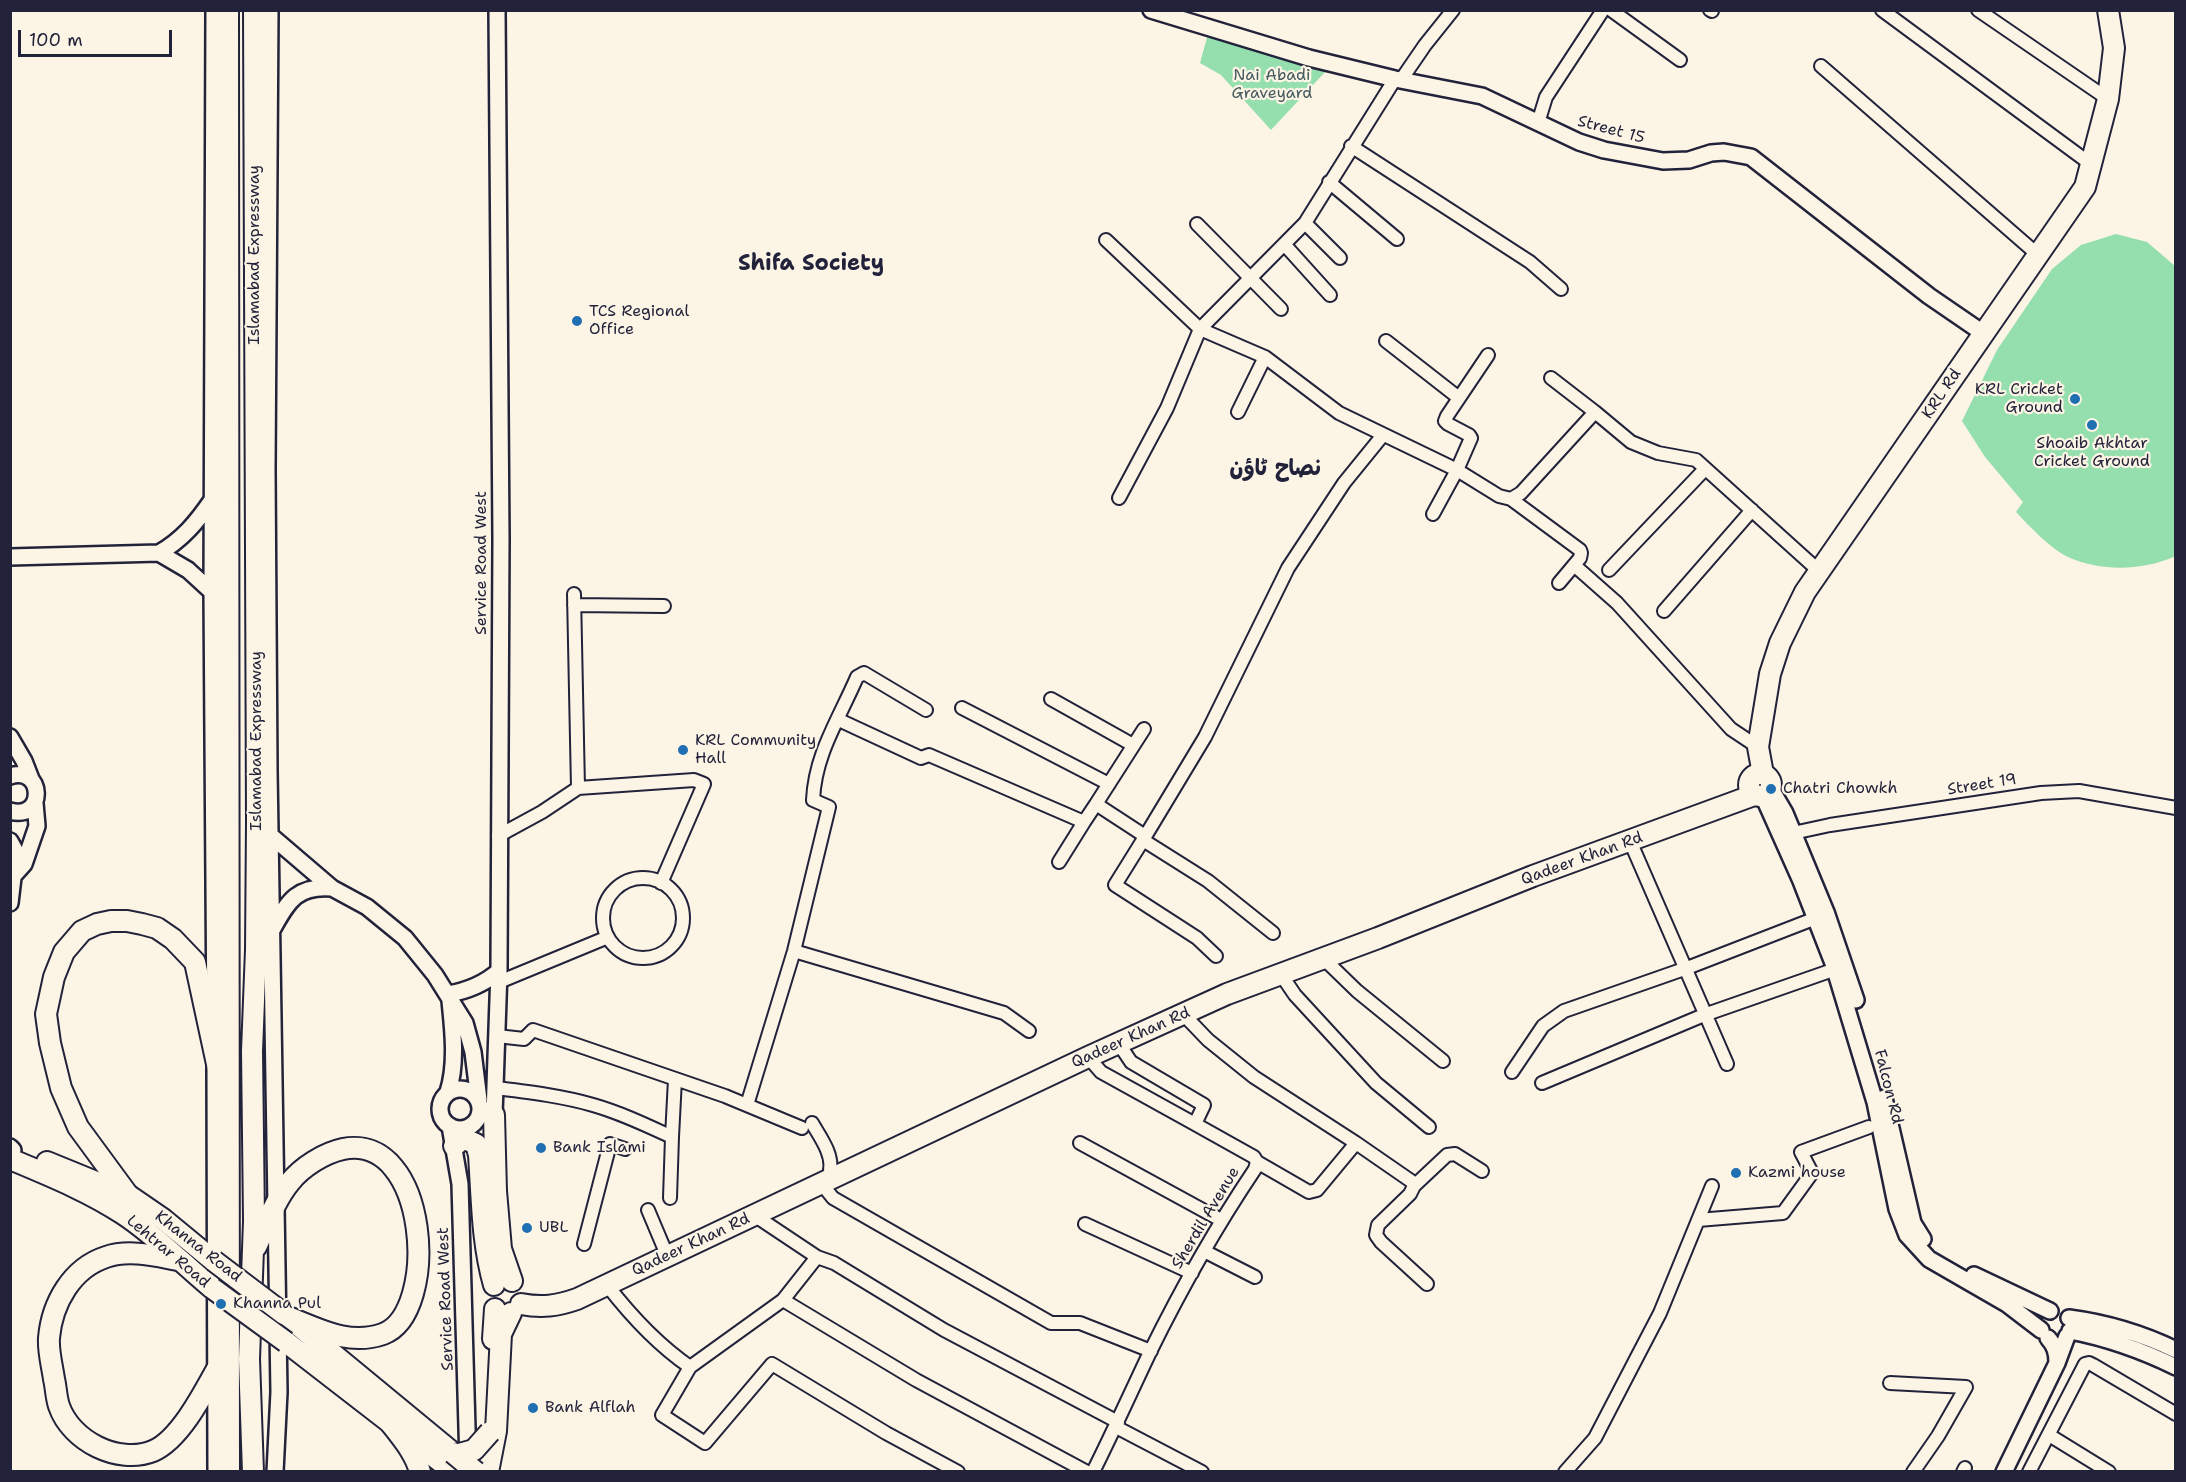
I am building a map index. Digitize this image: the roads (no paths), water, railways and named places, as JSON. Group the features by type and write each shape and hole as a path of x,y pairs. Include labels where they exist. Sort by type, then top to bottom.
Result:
{"main road":[{"name":"Islamabad Expressway","path":"228,10 229,1472"},
{"name":"Islamabad Expressway","path":"254,10 257,834 252,1051 253,1252 249,1359 254,1472"},
{"name":"KRL Rd","path":"1760,788 1758,747 1770,674 1780,643 1805,591 2085,187 2108,99 2114,48 2108,10"},
{"name":"Qadeer Khan Rd","path":"509,1298 552,1297 572,1291 1227,994 1630,841 1760,788"},
{"name":"Qadeer Khan Rd","path":"509,1298 546,1307 558,1305 607,1285 754,1215 826,1177 1225,986 1760,788"},
{"path":"128,1194 78,1127 61,1088 46,1014 54,977 64,952 82,931 111,921 127,921 157,928 173,939 195,962 229,1125"},
{"path":"456,1464 474,1450 490,1432 509,1298 484,1109"},
{"path":"454,1146 460,1141 470,1141 476,1144 479,1155 483,1225 509,1298 501,1334 496,1431 488,1472"},
{"path":"253,1252 291,1181 322,1157 334,1151 348,1148 379,1154 395,1167 403,1179 414,1210 417,1237 416,1289 405,1313 395,1326 386,1333 362,1339 351,1339 286,1315"},
{"name":"Khanna Road","path":"11,1151 128,1194 286,1315 456,1464"},
{"name":"Lehtrar Road","path":"11,1151 103,1202 143,1228 212,1288 285,1342"},
{"path":"178,1260 145,1254 106,1257 90,1265 70,1280 53,1314 49,1339 59,1407 84,1439 113,1453 132,1454 153,1450 178,1431 201,1398 229,1347"},
{"name":"Khanna Road","path":"285,1342 388,1420 456,1464 476,1472"},
{"path":"388,1420 418,1462 420,1472"}],"street":[{"path":"214,10 212,592 216,1472"},
{"path":"270,10 267,469 279,1392 275,1472"},
{"name":"Service Road West","path":"484,1109 496,1088 497,1036 495,978 501,528 497,10"},
{"name":"Street 15","path":"1151,10 1309,58 1398,80 1482,96 1579,142 1663,161 1689,160 1711,153 1724,152 1751,157 1929,296 1983,333"},
{"path":"1119,498 1167,408 1200,329 1305,223 1351,147 1398,80 1453,10"},
{"path":"1538,123 1546,97 1603,10"},
{"path":"1611,10 1680,60"},
{"path":"1882,10 2092,165"},
{"path":"1978,10 2108,99"},
{"path":"1821,66 2037,254"},
{"path":"1351,147 1530,262 1561,289"},
{"path":"1329,182 1397,239"},
{"path":"1305,223 1340,258"},
{"path":"1197,224 1281,309"},
{"path":"1106,240 1200,329 1265,357 1338,412 1457,470 1499,496 1511,499 1580,550 1581,553 1574,565 1559,583"},
{"path":"1284,244 1330,295"},
{"path":"1386,341 1459,398"},
{"path":"1433,514 1471,438 1445,421 1488,354"},
{"path":"1238,412 1265,357"},
{"path":"1551,378 1631,442 1658,453 1696,460 1819,571"},
{"path":"1511,499 1521,493 1595,412"},
{"path":"1216,956 1197,938 1115,885 1205,737 1288,568 1344,483 1383,435"},
{"path":"1609,570 1705,469"},
{"path":"159,554 175,544 188,531 212,501"},
{"path":"1664,611 1752,510"},
{"path":"10,557 159,554 188,570 212,592"},
{"path":"1574,565 1617,603 1731,729 1758,747"},
{"path":"578,788 574,599 664,606"},
{"path":"747,1105 794,951 830,807 813,800 814,784 823,748 839,720 857,677 864,674 926,710"},
{"path":"1051,699 1133,746"},
{"path":"962,708 1108,784"},
{"path":"839,720 921,758 929,755 1084,822"},
{"path":"1059,862 1143,729"},
{"path":"10,737 36,786 37,795 29,809 21,813 10,811"},
{"path":"10,776 23,775 31,779"},
{"path":"498,836 542,812 578,788 694,780 704,784 661,883"},
{"name":"Falcon Rd","path":"1760,788 1793,833 1845,964 1883,1095 1917,1232 1932,1248 1951,1262 2050,1311"},
{"name":"Falcon Rd","path":"1760,788 1801,880 1836,973 1875,1102 1897,1209 1907,1235 1929,1259 2007,1304 2045,1334"},
{"name":"Street 19","path":"1793,833 1830,825 2042,793 2079,791 2175,808"},
{"path":"15,874 24,864 37,826 34,803"},
{"path":"1096,804 1208,881 1273,933"},
{"path":"270,835 332,888 367,907 405,938 452,996 465,1023 484,1109 474,1124 462,1129 450,1126 441,1116 443,1097 453,1089 471,1091 484,1109"},
{"path":"1630,841 1727,1064"},
{"path":"10,842 16,852 10,903"},
{"path":"638,878 654,879 661,883 668,886 678,898 683,913 682,928 675,942 663,952 648,957 632,956 618,949 608,937 603,922 604,907 611,893 623,883 638,878"},
{"path":"272,931 294,896 319,887 332,888"},
{"path":"1512,1072 1543,1026 1564,1011 1687,968 1811,920"},
{"path":"452,996 608,937"},
{"path":"794,951 1004,1013 1029,1031"},
{"path":"1323,958 1357,992 1443,1062"},
{"path":"1542,1083 1704,1015 1830,971"},
{"path":"1280,973 1295,995 1376,1083 1429,1127"},
{"path":"448,1092 453,1061 452,996"},
{"path":"1184,1015 1216,1047 1254,1077 1356,1143 1411,1181 1414,1186"},
{"path":"497,1036 524,1039 533,1030 807,1126 827,1150 831,1163 826,1177 832,1198 1051,1323 1080,1323 1151,1352"},
{"path":"1119,1044 1131,1062 1204,1105 1196,1124"},
{"name":"Sherdil Avenue","path":"1088,1057 1101,1072 1254,1157 1257,1162 1255,1169 1221,1220 1192,1273 1093,1472"},
{"path":"670,1198 675,1079"},
{"path":"496,1088 593,1105 629,1117 672,1137"},
{"name":"Service Road West","path":"450,1126 460,1184 462,1218 456,1464"},
{"path":"1698,1220 1783,1213 1812,1173 1801,1152 1869,1127"},
{"path":"1080,1143 1221,1220"},
{"path":"1257,1162 1309,1192 1317,1190 1356,1143"},
{"path":"584,1244 610,1144 625,1149"},
{"path":"1427,1284 1381,1242 1376,1235 1378,1225 1410,1194 1414,1186 1452,1154 1482,1171"},
{"path":"1565,1472 1595,1438 1660,1313 1712,1186"},
{"path":"648,1209 664,1248"},
{"path":"754,1215 817,1257 834,1263 944,1330 1202,1472"},
{"path":"1085,1224 1192,1273"},
{"path":"1204,1251 1255,1277"},
{"path":"817,1257 783,1300 690,1367 662,1415 705,1443 772,1364 886,1433 958,1472"},
{"path":"607,1285 630,1314 674,1356 690,1367"},
{"path":"783,1300 916,1380 1087,1472"},
{"path":"2004,1472 2057,1363 2068,1328 2061,1311 2050,1311 2042,1319 2045,1334 2057,1353 2057,1363"},
{"path":"2045,1334 2061,1339 2068,1328 2096,1321 2124,1329 2175,1350"},
{"path":"2068,1328 2149,1354 2175,1367"},
{"path":"2030,1472 2085,1364 2089,1363 2175,1414"},
{"path":"1890,1383 1966,1387 1913,1472"},
{"path":"2049,1435 2109,1472"}],"place":[{"name":"TCS Regional Office","path":"577,321"},
{"name":"KRL Cricket Ground","path":"2075,399"},
{"name":"Shoaib Akhtar Cricket Ground","path":"2092,425"},
{"name":"KRL Community Hall","path":"683,750"},
{"name":"Chatri Chowkh","path":"1771,789"},
{"name":"Bank Islami","path":"541,1148"},
{"name":"Kazmi house","path":"1736,1173"},
{"name":"UBL","path":"527,1228"},
{"name":"Khanna Pul","path":"221,1304"},
{"name":"Bank Alflah","path":"533,1408"}],"district":[{"name":"Shifa Society","path":"811,264"},
{"name":"نصاح ٹاؤن","path":"1276,469"}],"park label":[{"name":"Nai Abadi Graveyard","path":"1272,85"}]}
